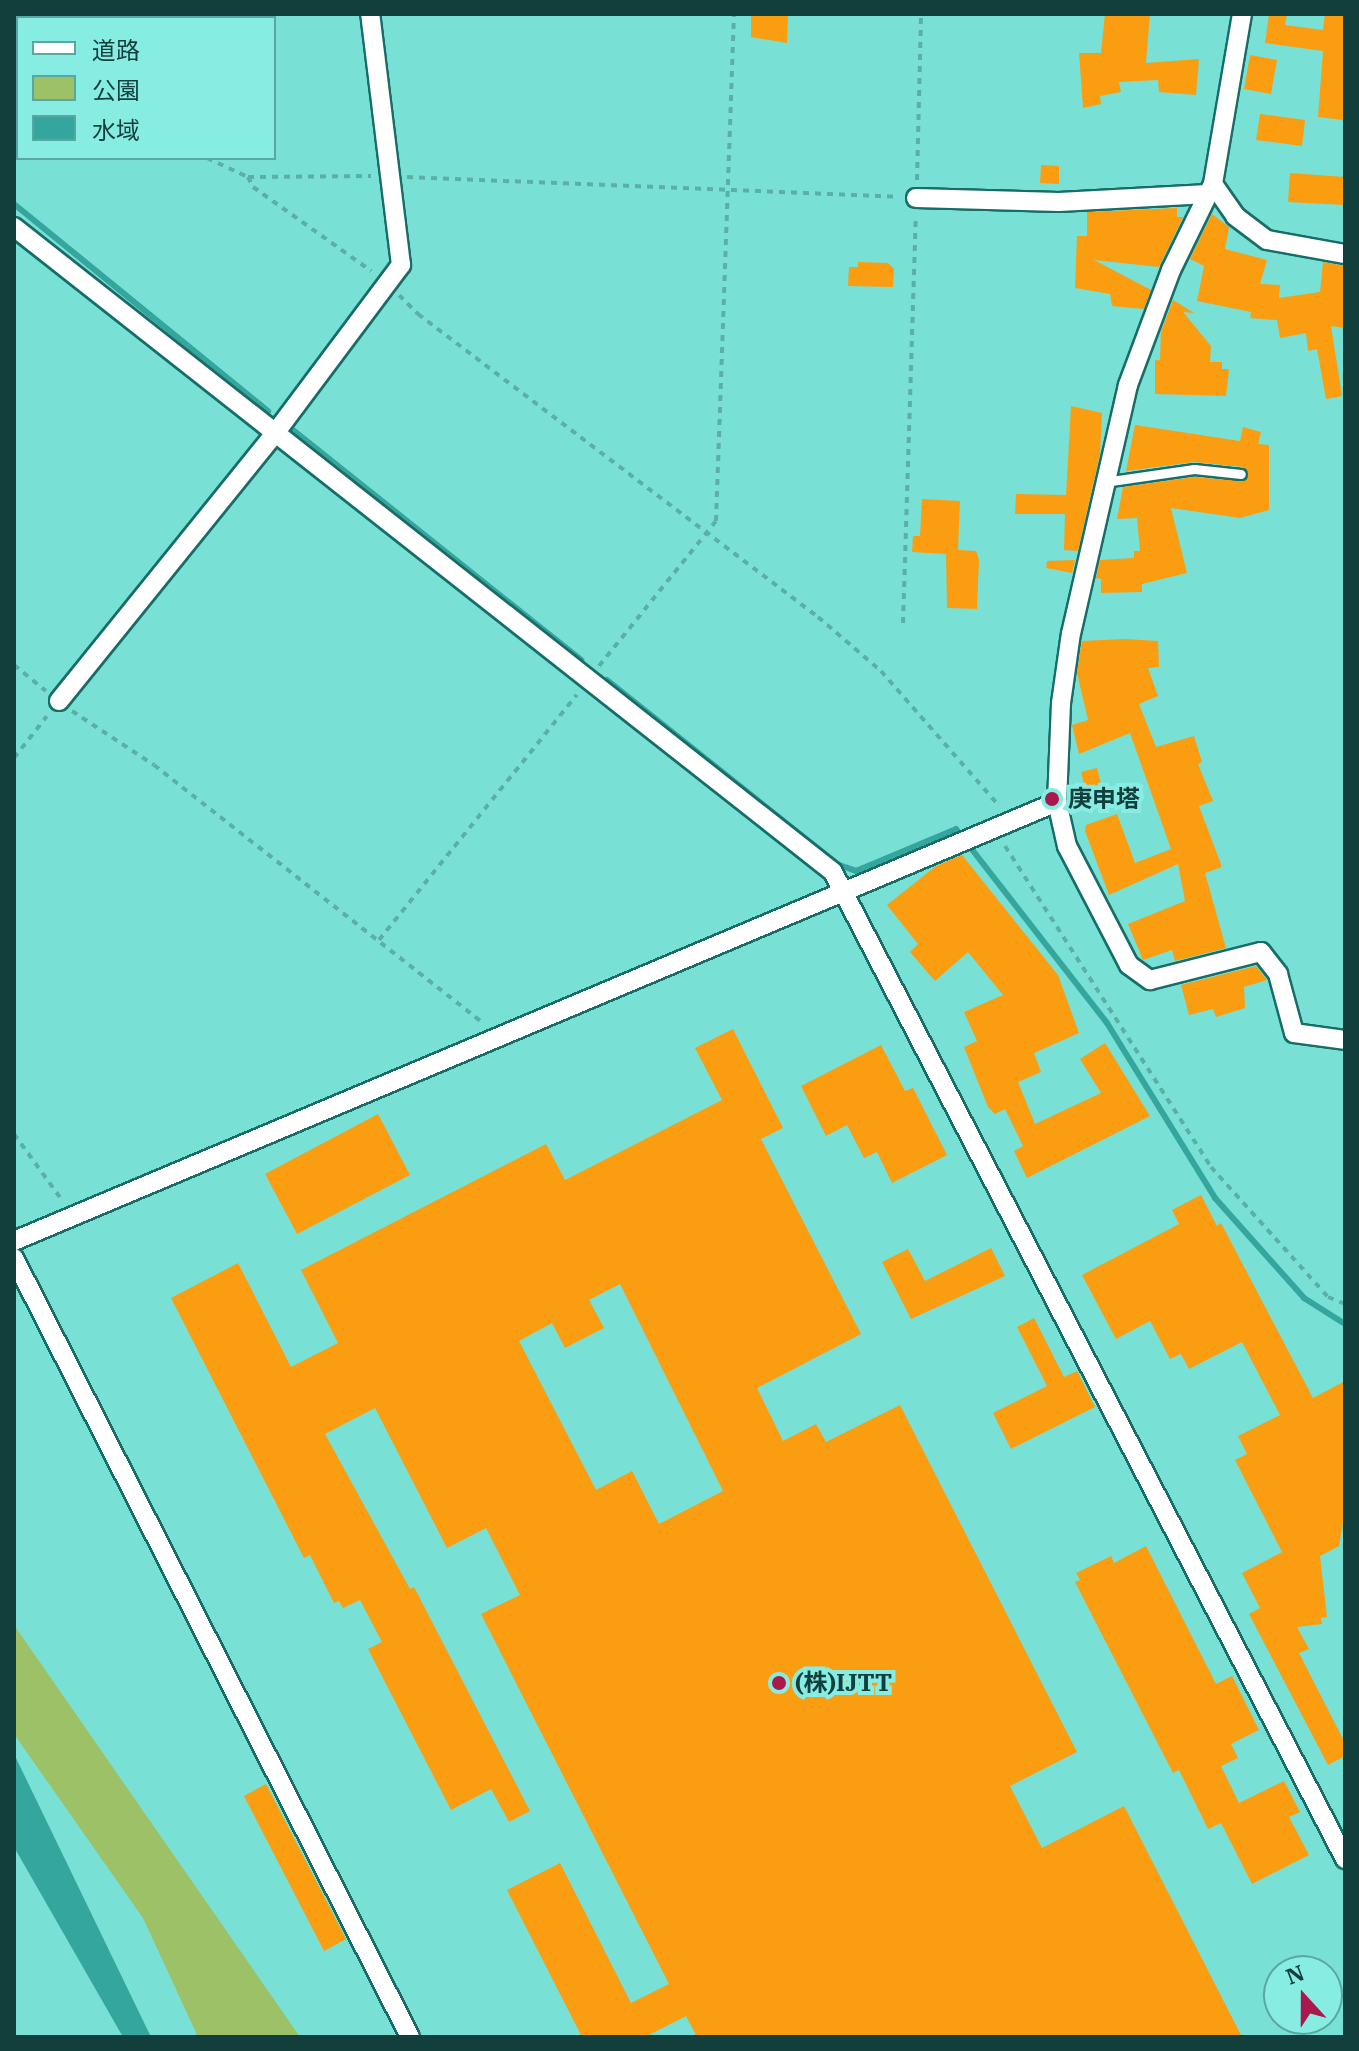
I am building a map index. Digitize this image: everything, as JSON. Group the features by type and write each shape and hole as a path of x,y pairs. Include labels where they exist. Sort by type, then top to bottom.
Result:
{"street":[{"path":"59,701 276,432 401,265 370,14"},
{"path":"1242,14 1211,189 1145,334 1104,482 1071,633 1061,703 1057,802 1067,846 1129,965 1150,980 1261,952 1278,974 1294,1033 1345,1040"},
{"path":"916,198 1059,202 1211,189"},
{"path":"1211,189 1235,216 1267,240 1301,251 1345,254"},
{"path":"14,227 587,682 833,872 846,888 1345,1859"},
{"path":"14,1241 846,888 1057,802"},
{"path":"14,1258 410,2037"}],"lane":[{"path":"1104,482 1194,469 1241,474"}],"path":[{"path":"379,940 704,531 716,521 734,14"},
{"path":"903,623 921,14"},
{"path":"211,160 248,177 390,176 916,198"},
{"path":"248,177 253,187 388,283 418,314 704,531 881,671 1011,820"},
{"path":"14,665 59,701 154,765 500,1037"},
{"path":"14,758 59,701"},
{"path":"986,830 1211,1167 1328,1297 1345,1304"},
{"path":"14,1134 72,1214"}],"green space":[{"path":"14,1625 300,2037 198,2037 143,1918 14,1734"}],"water":[{"path":"14,1755 151,2037 123,2037 14,1847"}],"building":[{"path":"1105,14 1150,14 1146,63 1199,59 1196,95 1159,92 1158,80 1119,82 1121,92 1100,96 1101,104 1083,108 1079,53 1101,53"},
{"path":"1269,14 1287,14 1285,25 1323,30 1325,14 1345,14 1343,120 1318,117 1323,51 1265,43"},
{"path":"751,15 788,16 787,43 751,37"},
{"path":"1250,55 1277,60 1271,94 1244,89"},
{"path":"1260,114 1305,120 1302,146 1256,140"},
{"path":"1041,165 1059,166 1059,184 1040,183"},
{"path":"1290,173 1345,177 1345,205 1288,202"},
{"path":"1177,208 1177,217 1183,217 1159,267 1094,260 1151,290 1144,309 1112,306 1110,294 1075,288 1077,236 1087,236 1087,212"},
{"path":"1212,214 1229,227 1225,249 1267,260 1260,284 1280,285 1279,298 1320,292 1323,262 1345,266 1345,328 1331,326 1342,396 1326,399 1317,349 1308,351 1306,333 1280,338 1277,320 1250,318 1251,312 1197,301 1204,266 1190,259"},
{"path":"858,262 888,263 894,269 893,287 848,286 849,267 858,267"},
{"path":"1173,300 1194,313 1183,312 1211,346 1210,362 1222,362 1222,369 1229,369 1226,396 1155,394 1155,360 1160,360 1161,332"},
{"path":"1071,406 1102,413 1100,454 1078,551 1064,550 1065,514 1015,514 1016,494 1066,495"},
{"path":"1135,425 1240,441 1243,427 1261,432 1258,444 1269,445 1269,510 1240,518 1171,508 1187,573 1142,584 1142,592 1101,593 1101,579 1096,578 1100,560 1134,558 1134,551 1140,551 1137,518 1117,519 1123,487 1194,477 1241,481 1248,476 1243,467 1194,462 1126,471"},
{"path":"922,499 960,501 958,550 976,551 979,560 977,609 947,608 946,554 912,552 913,536 920,536"},
{"path":"1075,560 1072,573 1046,568 1047,561"},
{"path":"1082,641 1158,641 1159,667 1148,668 1158,696 1139,704 1156,747 1194,736 1202,762 1198,764 1213,801 1199,806 1222,867 1205,873 1226,948 1175,961 1172,950 1143,960 1128,924 1185,901 1178,864 1109,895 1085,831 1086,825 1117,814 1135,863 1171,849 1130,733 1079,754 1072,725 1088,720 1077,673"},
{"path":"1097,768 1101,784 1085,788 1081,772"},
{"path":"962,855 1058,975 1079,1033 1034,1053 1041,1072 1018,1082 1035,1124 1101,1093 1080,1059 1105,1043 1150,1116 1027,1178 1014,1151 1023,1146 1005,1109 995,1114 988,1107 964,1047 977,1041 964,1012 1003,995 968,952 935,981 910,952 918,944 887,905 936,866"},
{"path":"1256,966 1267,980 1244,987 1245,1008 1216,1017 1213,1009 1189,1015 1181,985"},
{"name":"(株)IJTT","path":"733,1029 783,1128 761,1139 861,1334 757,1388 783,1441 816,1424 826,1442 900,1405 1077,1752 1010,1786 1042,1848 1124,1806 1242,2037 697,2037 686,2016 645,2037 582,2037 507,1890 560,1863 631,2003 669,1984 481,1614 520,1595 486,1528 447,1548 375,1408 325,1434 410,1589 414,1587 530,1811 509,1822 491,1789 451,1810 368,1649 382,1642 360,1600 343,1608 339,1601 334,1603 310,1555 304,1558 171,1298 238,1263 291,1367 338,1343 301,1270 546,1144 565,1180 722,1100 695,1048","holes":["620,1284 723,1491 659,1524 632,1471 596,1490 519,1341 552,1323 565,1348 604,1328 589,1300"]},
{"path":"881,1045 905,1091 913,1088 947,1155 892,1183 877,1152 864,1158 847,1125 826,1136 801,1086"},
{"path":"378,1114 410,1175 297,1234 265,1174"},
{"path":"1201,1195 1217,1226 1221,1223 1313,1398 1345,1381 1345,1512 1339,1546 1320,1556 1327,1617 1321,1618 1322,1624 1297,1627 1309,1649 1299,1653 1345,1743 1345,1756 1328,1765 1249,1614 1260,1608 1242,1573 1282,1552 1235,1460 1247,1454 1238,1436 1280,1415 1242,1342 1189,1369 1181,1354 1170,1359 1150,1321 1116,1339 1082,1275 1179,1224 1172,1210"},
{"path":"991,1248 1005,1276 911,1319 882,1262 908,1249 925,1281"},
{"path":"1034,1318 1064,1377 1077,1371 1095,1407 1011,1449 993,1413 1047,1386 1017,1327"},
{"path":"1146,1546 1216,1684 1232,1676 1259,1730 1231,1744 1238,1758 1221,1766 1239,1803 1284,1781 1300,1812 1289,1817 1309,1855 1252,1884 1221,1823 1208,1829 1179,1770 1173,1773 1075,1582 1080,1580 1076,1573 1111,1556 1114,1563"},
{"path":"266,1784 346,1939 324,1951 244,1796"}],"waterway":[{"path":"14,204 268,411"},
{"path":"293,430 581,660"},
{"path":"607,680 839,865 856,871 956,829 1107,1023 1215,1198 1304,1298 1345,1324"}],"place":[{"name":"庚申塔","path":"1052,799"},
{"name":"(株)IJTT","path":"779,1683"}]}
